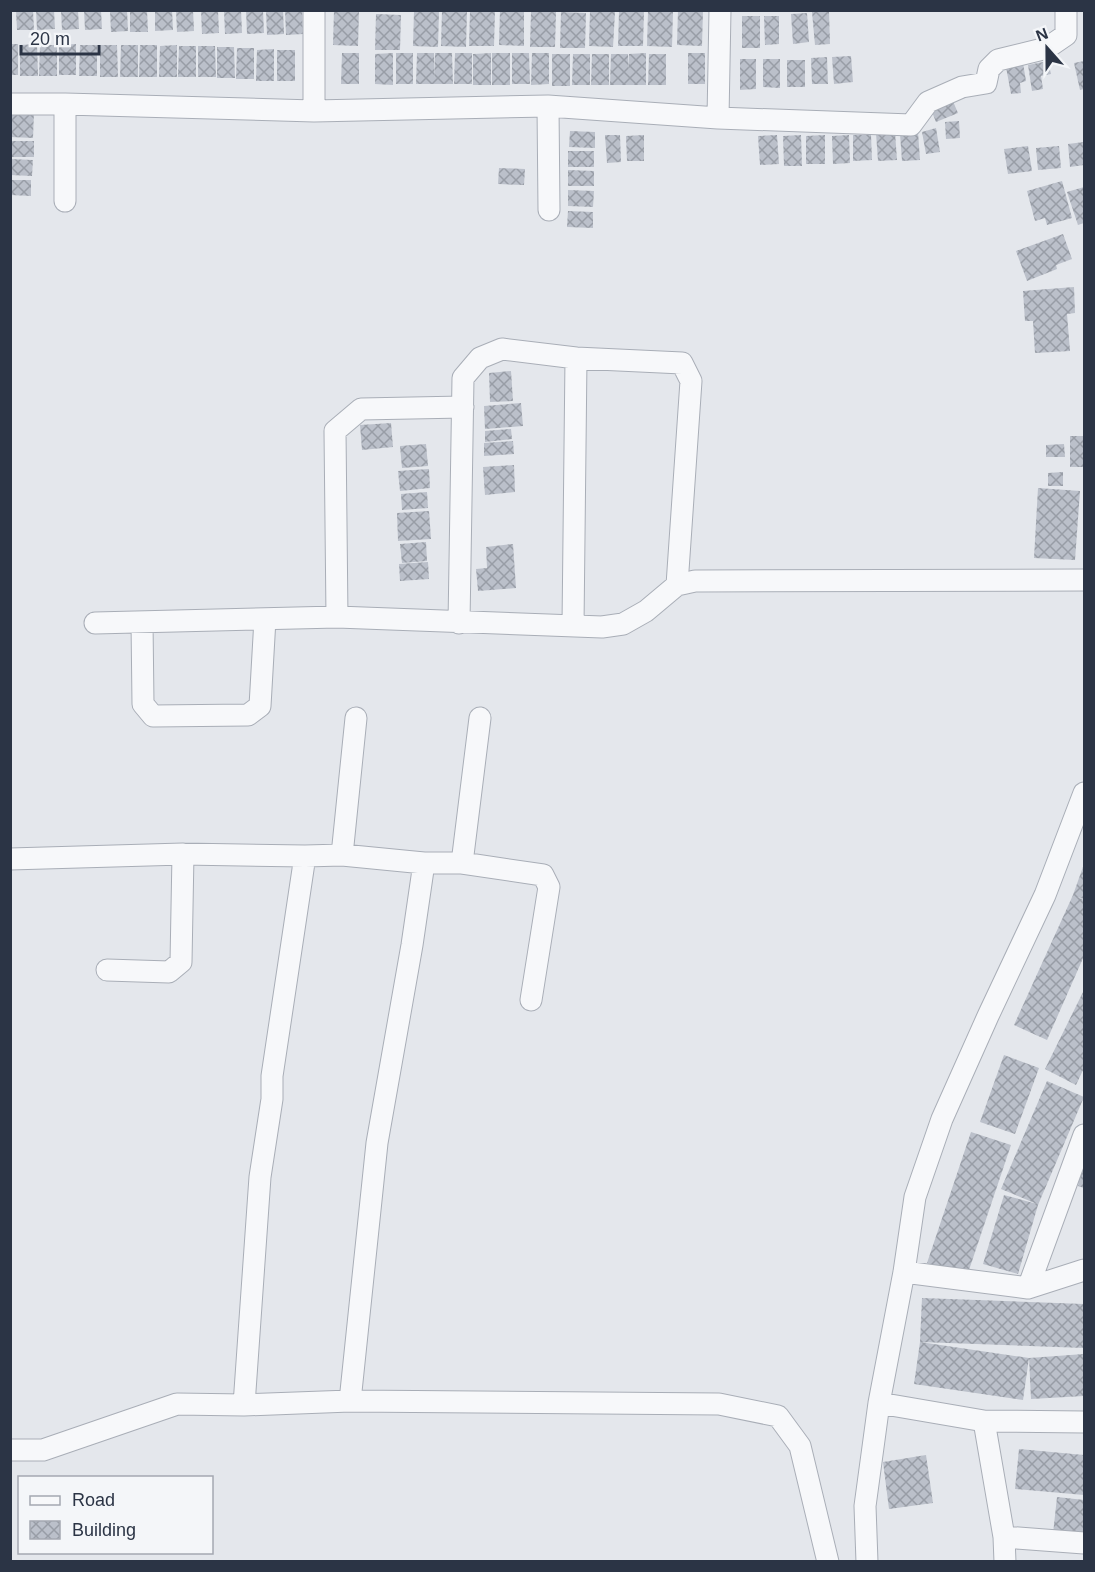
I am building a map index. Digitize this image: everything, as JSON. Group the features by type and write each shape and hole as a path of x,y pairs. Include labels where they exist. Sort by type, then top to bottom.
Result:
{"street":[{"path":"314,10 314,111"},
{"path":"718,118 720,10"},
{"path":"10,104 314,111 548,106 718,118 911,125 928,102 962,87 986,83 988,69 998,60 1047,48 1066,35 1066,10"},
{"path":"65,104 65,201"},
{"path":"548,106 549,210"},
{"path":"459,623 463,378 480,357 502,349 576,358 682,363 691,381 677,585"},
{"path":"573,626 576,358"},
{"path":"337,617 335,431 361,409 463,407"},
{"path":"95,622 337,617 602,627 623,624 646,610 677,585 695,581 1084,580"},
{"path":"142,622 143,704 153,716 248,715 260,706 265,619"},
{"path":"342,855 356,718"},
{"path":"462,863 480,718"},
{"path":"867,1562 865,1506 879,1402 904,1272 915,1197 942,1119 988,1016 1046,896 1084,793"},
{"path":"10,859 183,854 342,855 462,863 543,874 549,887 531,1000"},
{"path":"107,970 169,972 181,962 183,854"},
{"path":"244,1405 260,1177 272,1100 272,1076 305,856"},
{"path":"350,1401 377,1143 412,945 424,862"},
{"path":"1028,1288 1084,1135"},
{"path":"904,1272 1028,1288 1084,1270"},
{"path":"10,1450 43,1450 177,1404 244,1405 350,1401 719,1404 778,1416 800,1446 828,1562"},
{"path":"879,1402 984,1421 1084,1422"},
{"path":"984,1421 1004,1537 1005,1562"},
{"path":"1004,1537 1084,1543"}],"building":[{"path":"16,10 33,10 34,30 17,30"},
{"path":"36,10 54,10 55,29 37,30"},
{"path":"61,10 78,10 79,29 62,30"},
{"path":"84,10 101,10 102,29 85,30"},
{"path":"110,10 127,10 128,31 111,32"},
{"path":"130,10 147,10 148,32 130,32"},
{"path":"155,10 172,10 173,30 155,31"},
{"path":"176,10 193,10 194,31 177,32"},
{"path":"201,10 218,10 219,33 202,34"},
{"path":"224,10 241,10 242,33 225,34"},
{"path":"246,10 263,10 264,33 247,34"},
{"path":"266,10 283,10 284,34 267,35"},
{"path":"285,10 302,10 303,34 286,35"},
{"path":"334,10 359,11 358,46 333,45"},
{"path":"500,10 524,10 524,46 499,45"},
{"path":"678,10 703,10 702,46 677,45"},
{"path":"414,11 439,11 438,47 413,46"},
{"path":"442,11 467,11 466,47 441,46"},
{"path":"470,11 495,11 494,46 469,46"},
{"path":"590,11 615,12 613,47 589,46"},
{"path":"619,11 644,11 643,46 618,46"},
{"path":"648,11 673,12 672,47 647,46"},
{"path":"531,12 556,12 555,47 530,47"},
{"path":"561,12 586,13 585,48 560,48"},
{"path":"812,12 829,12 830,44 815,45"},
{"path":"807,13 809,42 793,44 791,14"},
{"path":"376,14 401,15 400,50 375,50"},
{"path":"742,16 760,16 760,48 742,48"},
{"path":"764,16 779,16 779,44 765,45"},
{"path":"10,44 18,44 18,75 10,75"},
{"path":"37,44 38,76 20,76 20,45"},
{"path":"76,44 76,75 59,75 59,45"},
{"path":"40,45 57,45 57,76 39,76"},
{"path":"80,45 97,45 97,76 79,76"},
{"path":"100,45 117,45 118,77 100,77"},
{"path":"121,45 138,45 138,77 120,77"},
{"path":"140,45 157,45 157,77 139,77"},
{"path":"177,45 177,77 159,77 160,46"},
{"path":"179,46 196,46 196,77 178,77"},
{"path":"198,46 215,46 216,77 198,77"},
{"path":"217,47 234,47 235,78 217,78"},
{"path":"237,48 254,48 254,79 236,79"},
{"path":"274,49 274,81 256,81 257,50"},
{"path":"277,50 295,50 295,81 277,81"},
{"path":"342,53 359,53 359,84 341,84"},
{"path":"393,53 393,85 375,84 375,54"},
{"path":"396,53 413,53 413,84 396,84"},
{"path":"417,53 434,53 435,79 435,53 452,53 453,84 416,84"},
{"path":"455,53 472,53 472,84 454,84"},
{"path":"491,53 491,85 473,85 473,54"},
{"path":"492,53 510,53 510,85 492,85"},
{"path":"512,53 529,53 530,84 512,84"},
{"path":"532,53 549,53 549,84 531,85"},
{"path":"646,53 646,85 610,85 611,54 628,54 629,70 629,54"},
{"path":"688,53 705,53 705,84 688,84"},
{"path":"552,54 570,54 570,86 552,86"},
{"path":"573,54 590,54 590,85 572,85"},
{"path":"592,54 609,54 609,85 591,85"},
{"path":"649,54 666,54 666,85 648,85"},
{"path":"851,56 853,82 834,84 832,57"},
{"path":"827,57 828,84 812,84 811,58"},
{"path":"740,59 756,59 756,89 740,90"},
{"path":"763,59 780,59 780,88 763,87"},
{"path":"787,60 805,60 805,87 787,87"},
{"path":"1048,61 1051,74 1041,76 1043,89 1032,91 1028,65"},
{"path":"1084,61 1084,89 1080,90 1074,63"},
{"path":"1023,63 1026,81 1020,83 1021,93 1011,94 1006,67"},
{"path":"952,99 958,113 936,122 930,107"},
{"path":"34,112 33,138 10,137 10,113"},
{"path":"959,121 960,138 946,139 945,122"},
{"path":"936,128 940,152 926,154 922,132"},
{"path":"570,131 595,132 595,148 569,147"},
{"path":"895,132 897,160 878,161 876,133"},
{"path":"918,132 920,160 902,161 900,134"},
{"path":"605,135 620,135 621,162 607,163"},
{"path":"644,135 644,161 627,161 626,136"},
{"path":"777,135 779,164 760,165 758,136"},
{"path":"801,135 802,166 784,166 783,136"},
{"path":"825,135 825,164 806,164 806,136"},
{"path":"849,135 850,163 833,164 832,136"},
{"path":"853,135 871,135 872,160 853,161"},
{"path":"10,141 34,141 34,157 10,157"},
{"path":"1084,142 1084,165 1070,167 1068,144"},
{"path":"1028,146 1032,171 1008,174 1004,149"},
{"path":"1059,146 1061,168 1038,170 1036,148"},
{"path":"568,151 594,151 594,167 568,167"},
{"path":"10,159 33,160 32,176 10,175"},
{"path":"499,168 525,169 524,185 498,184"},
{"path":"568,170 594,171 594,186 568,186"},
{"path":"10,180 31,180 31,196 10,195"},
{"path":"1062,181 1072,218 1047,225 1045,218 1035,221 1027,191"},
{"path":"1084,187 1084,223 1078,225 1067,192"},
{"path":"568,190 594,191 593,207 568,206"},
{"path":"568,211 593,212 593,228 567,227"},
{"path":"1063,234 1072,259 1056,265 1057,269 1027,281 1016,251"},
{"path":"1074,287 1075,313 1067,314 1070,351 1035,353 1033,321 1025,321 1023,291"},
{"path":"511,371 513,401 490,402 489,373"},
{"path":"521,403 523,426 485,429 484,406"},
{"path":"391,423 393,447 362,450 360,425"},
{"path":"511,429 512,439 485,442 485,431"},
{"path":"1070,436 1084,436 1084,467 1070,467"},
{"path":"513,441 514,454 484,456 484,443"},
{"path":"426,444 428,466 402,468 400,446"},
{"path":"1064,444 1065,457 1046,457 1046,445"},
{"path":"514,465 515,492 485,495 483,467"},
{"path":"429,469 430,488 400,491 398,471"},
{"path":"1063,472 1063,486 1048,486 1048,473"},
{"path":"1038,488 1080,491 1075,560 1034,558"},
{"path":"427,492 428,508 402,510 401,494"},
{"path":"429,511 431,539 398,541 397,513"},
{"path":"426,542 427,561 402,563 400,544"},
{"path":"513,544 516,588 478,591 476,569 487,568 486,547"},
{"path":"428,562 429,579 400,581 399,564"},
{"path":"1084,864 1084,899 1077,897 1084,900 1084,956 1047,1040 1014,1025 1073,895"},
{"path":"1084,990 1084,1068 1076,1085 1045,1069"},
{"path":"1004,1055 1039,1068 1015,1134 980,1122"},
{"path":"1047,1081 1084,1097 1038,1205 1018,1274 983,1264 1004,1195 1037,1204 1001,1189"},
{"path":"971,1132 1011,1145 967,1276 927,1263"},
{"path":"1084,1153 1084,1188 1078,1186"},
{"path":"922,1298 1084,1304 1084,1348 920,1342"},
{"path":"920,1342 1029,1358 1023,1400 914,1384"},
{"path":"1084,1354 1084,1396 1031,1399 1029,1358"},
{"path":"1019,1449 1084,1455 1084,1495 1015,1489"},
{"path":"926,1455 933,1503 889,1509 883,1462"},
{"path":"1057,1497 1084,1500 1084,1537 1053,1534"}]}
